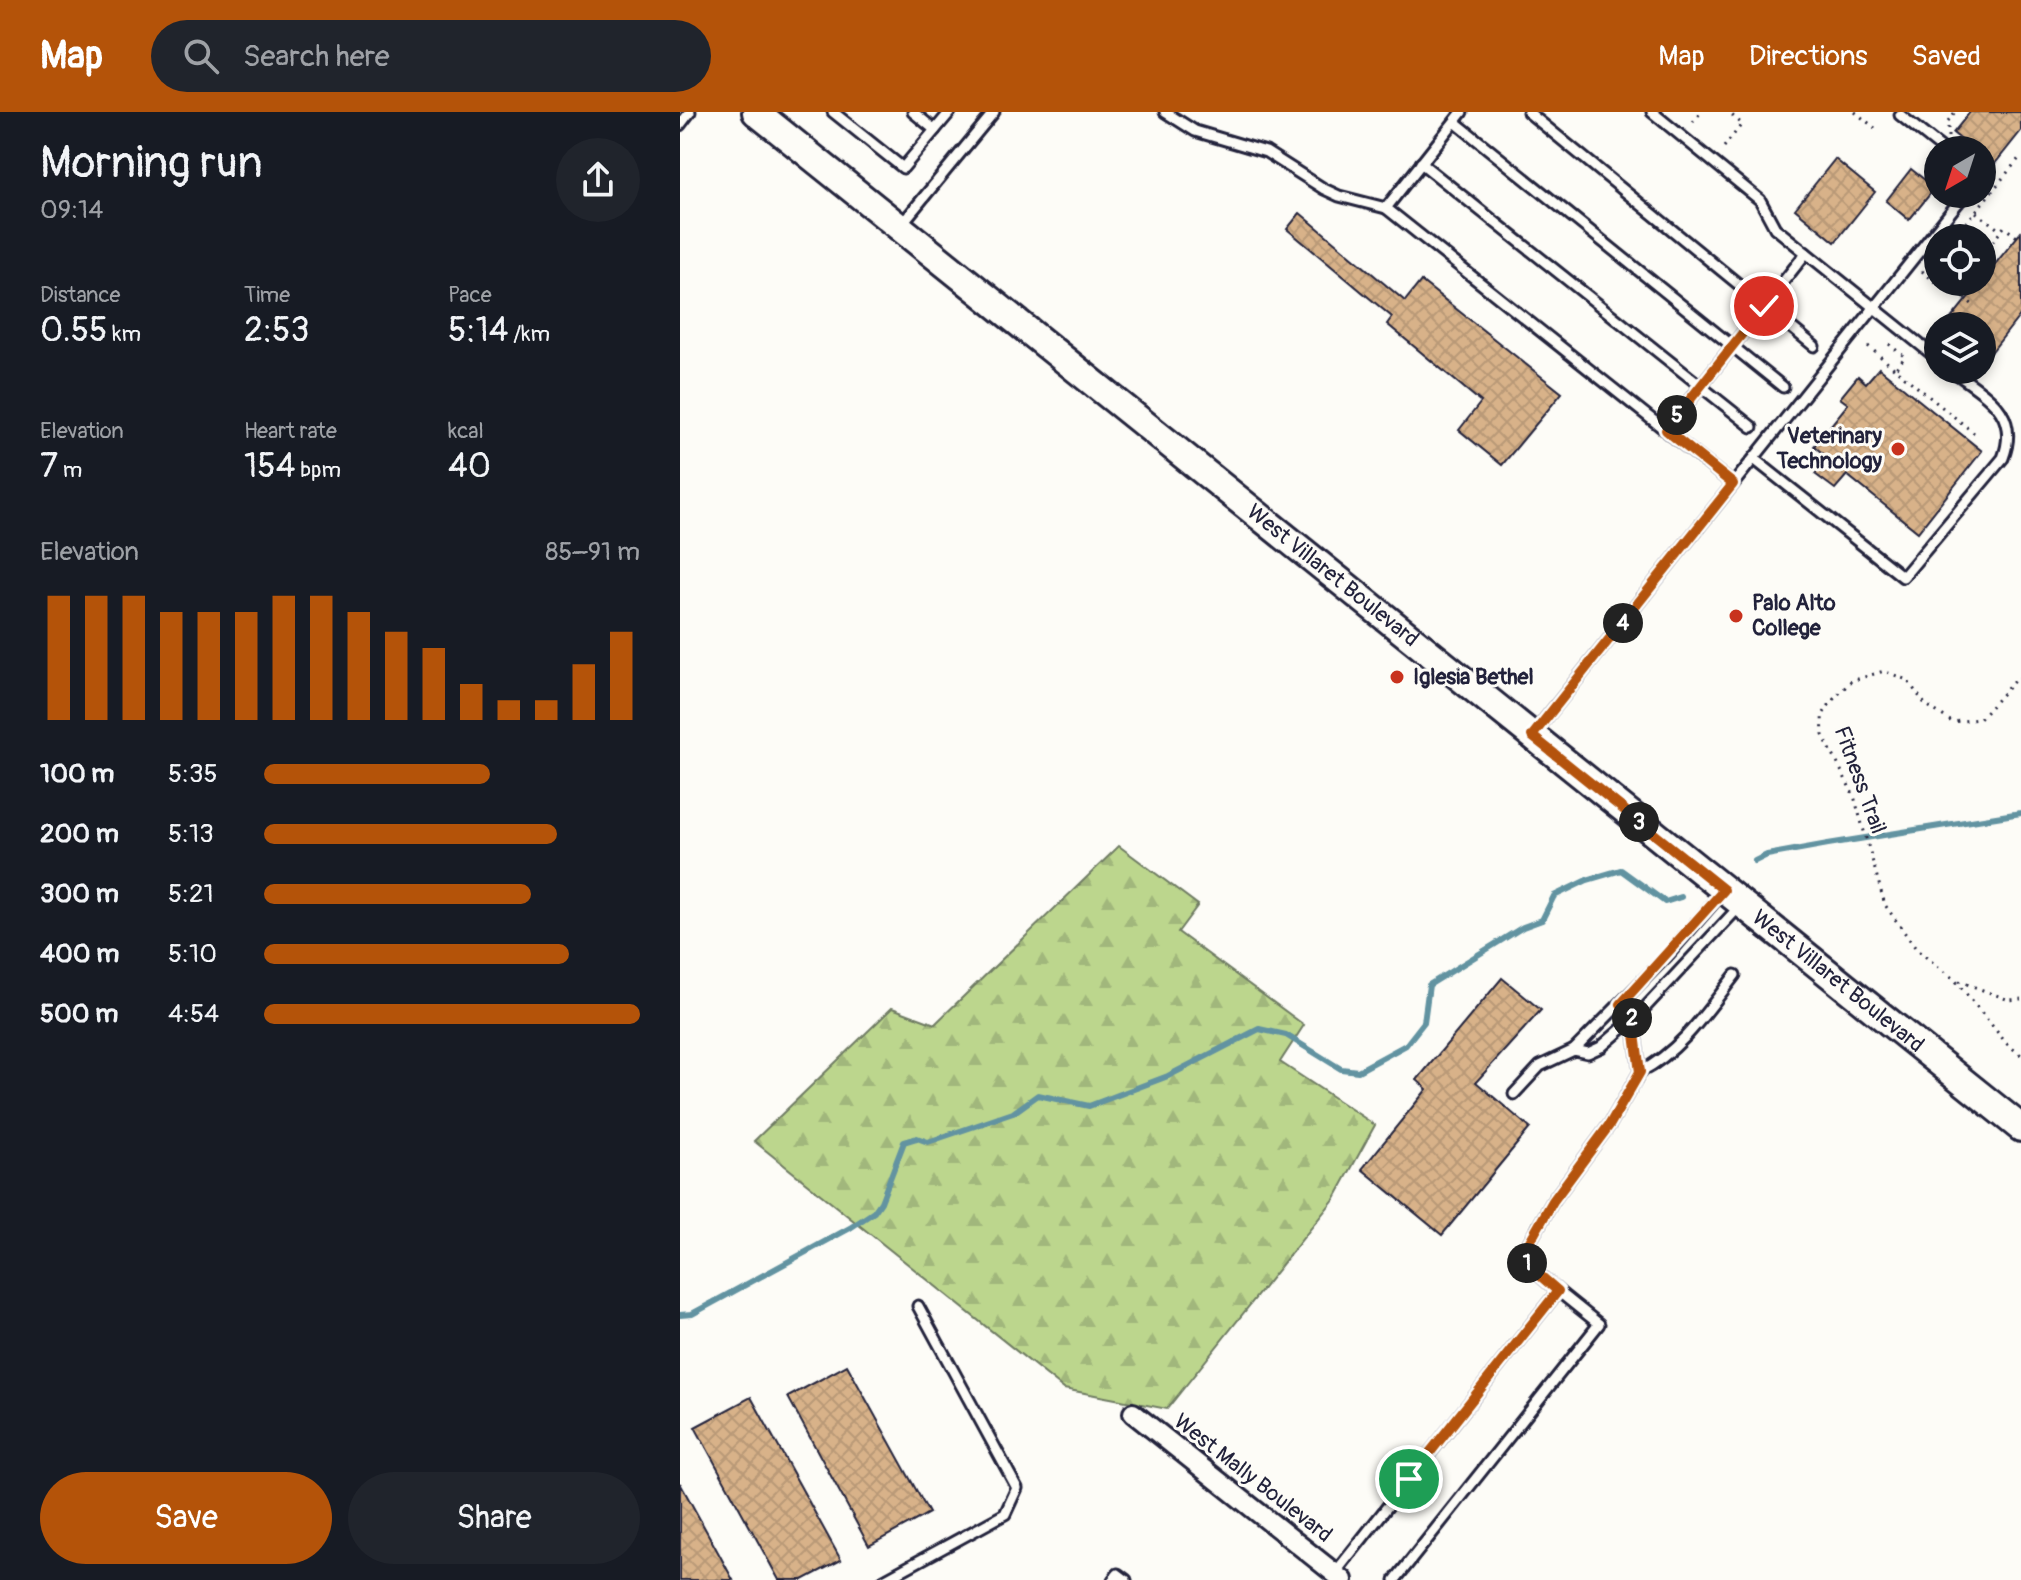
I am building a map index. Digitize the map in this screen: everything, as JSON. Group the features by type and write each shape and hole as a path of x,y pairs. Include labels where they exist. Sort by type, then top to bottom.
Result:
{"street":[{"name":"West Villaret Boulevard","path":"756,112 2021,1128"},
{"name":"West Mally Boulevard","path":"1133,1413 1339,1577"}],"lane":[{"path":"680,125 690,112"},
{"path":"833,112 903,168 950,112"},
{"path":"913,112 935,130"},
{"path":"899,228 994,112"},
{"path":"1165,112 1195,131 1266,152 1339,196 1386,208 1733,484"},
{"path":"1386,208 1462,112"},
{"path":"1528,112 1814,346"},
{"path":"1652,112 1760,200 1775,228 1924,348"},
{"path":"1900,115 1932,136"},
{"path":"1455,122 1783,387"},
{"path":"1421,163 1752,427"},
{"path":"1532,736 1954,208"},
{"path":"1666,430 1806,253"},
{"path":"1754,459 1903,577 2003,458 2009,444 2010,431 2003,411 1969,384"},
{"path":"1514,1094 1540,1066 1574,1050 1583,1038 1733,897"},
{"path":"1574,1050 1588,1053 1601,1047 1633,1019 1733,897"},
{"path":"1395,1580 1599,1324 1529,1266 1522,1255 1553,1201 1610,1124 1640,1072 1659,1062 1688,1034 1735,975"},
{"path":"1621,1004 1633,1019 1640,1072"},
{"path":"1339,1577 1558,1291"},
{"path":"884,1580 1005,1514 1017,1488 918,1306"},
{"path":"1113,1580 1118,1574 1126,1580"}],"path":[{"path":"1693,122 1701,112"},
{"path":"1724,147 1742,124 1728,112"},
{"path":"1855,112 1875,128"},
{"path":"1947,136 1948,121 1955,112"},
{"path":"1965,224 2021,156"},
{"path":"1976,212 2001,231"},
{"path":"1996,237 2004,227 2021,240"},
{"path":"1911,262 1950,294 1953,289 1973,305"},
{"path":"1889,344 1905,357 1895,369"},
{"path":"1868,346 1974,433"},
{"name":"Fitness Trail","path":"2021,679 2014,681 1980,719 1952,722 1925,704 1907,680 1884,671 1851,681 1822,716 1823,735 1854,796 1885,905 1917,950 1955,980 2007,1044 2021,1055"},
{"name":"Fitness Trail","path":"1955,980 2009,1000 2021,999"}],"green space":[{"path":"1119,846 1198,905 1178,932 1304,1025 1280,1062 1375,1125 1335,1198 1167,1409 1064,1389 754,1141 892,1008 935,1024"}],"building":[{"path":"1970,112 2021,112 2021,131 1996,162 1996,136 1957,136 1953,133"},
{"path":"1835,159 1875,192 1835,242 1795,209"},
{"path":"1911,169 1924,179 1924,202 1909,220 1886,201"},
{"path":"1300,213 1405,301 1421,281 1562,393 1502,465 1459,430 1481,402 1387,324 1392,317 1287,229"},
{"path":"2021,232 2021,314 1996,346 1996,312 1956,312 1969,296 1996,296 1996,263"},
{"name":"Veterinary Technology","path":"1879,368 1982,451 1918,532 1847,475 1835,489 1815,474 1828,458 1814,446 1848,404 1840,398 1858,376 1866,383"},
{"path":"1502,978 1541,1010 1476,1082 1530,1128 1442,1235 1362,1169 1427,1089 1417,1080"},
{"path":"847,1365 929,1513 869,1546 788,1397"},
{"path":"751,1397 841,1560 803,1580 779,1580 695,1427"},
{"path":"680,1483 719,1554 733,1580 680,1580"}],"waterway":[{"path":"1755,861 1767,855 2021,813"},
{"path":"680,1315 692,1314 874,1212 881,1202 904,1142 917,1138 928,1142 1013,1113 1038,1095 1089,1106 1168,1076 1259,1029 1286,1035 1341,1069 1358,1071 1406,1045 1424,1022 1429,985 1523,927 1542,920 1554,896 1587,880 1621,870 1665,902 1681,897"}],"place":[{"name":"Veterinary Technology","path":"1898,449"},
{"name":"Palo Alto College","path":"1736,616"},
{"name":"Iglesia Bethel","path":"1397,677"}],"route":[{"path":"1409,1479 1558,1291 1529,1266 1522,1255 1553,1201 1610,1124 1640,1072 1633,1019 1621,1004 1724,890 1532,736 1733,484 1666,430 1764,306"}]}
